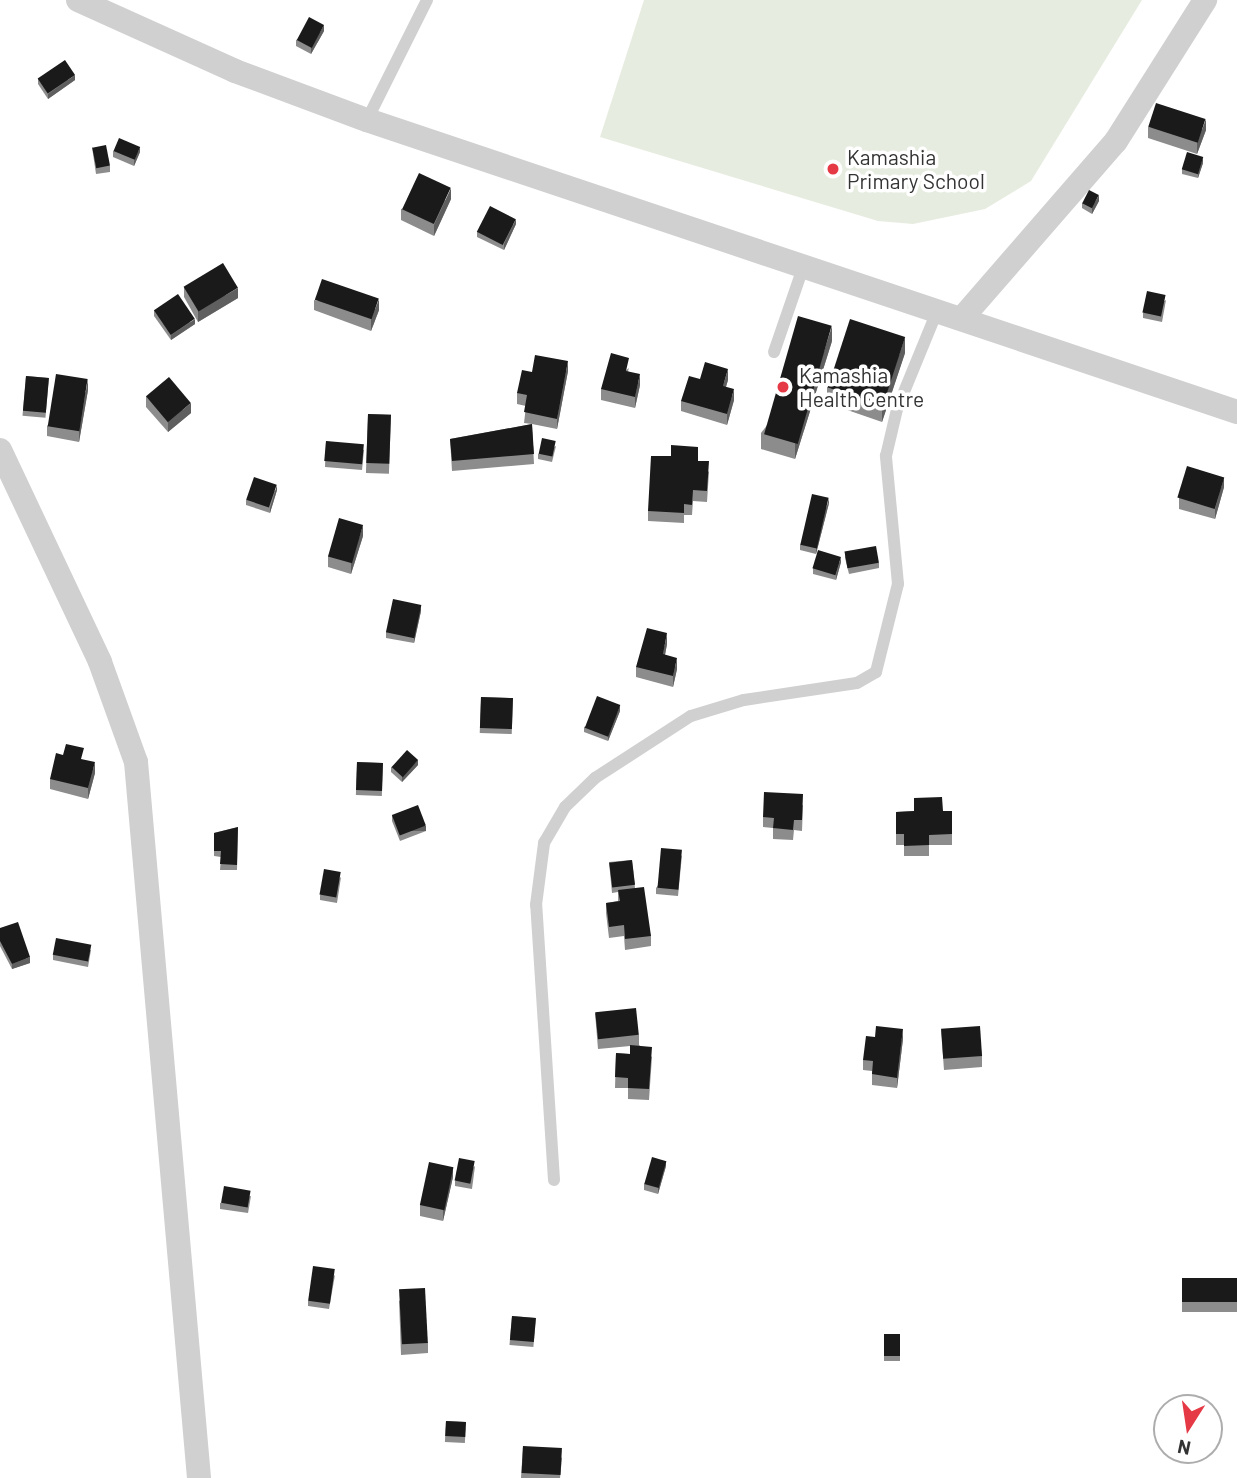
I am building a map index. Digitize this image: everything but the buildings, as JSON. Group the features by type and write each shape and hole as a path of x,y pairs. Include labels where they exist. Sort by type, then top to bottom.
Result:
{"street":[{"path":"78,0 235,71 367,120 962,317 1237,412"},
{"path":"962,317 1116,141 1205,0"},
{"path":"0,450 100,662 136,762 199,1478"}],"lane":[{"path":"367,120 428,0"},
{"path":"774,352 804,265"},
{"path":"554,1180 536,905 544,843 565,807 595,778 691,716 744,700 857,683 876,671 898,584 886,456 897,410 938,309"}],"shaded area":[{"name":"Kamashia Primary School","path":"644,0 1142,0 1031,181 985,209 913,224 878,221 600,137"}],"place":[{"name":"Kamashia Primary School","path":"833,169"},
{"name":"Kamashia Health Centre","path":"783,387"}]}
